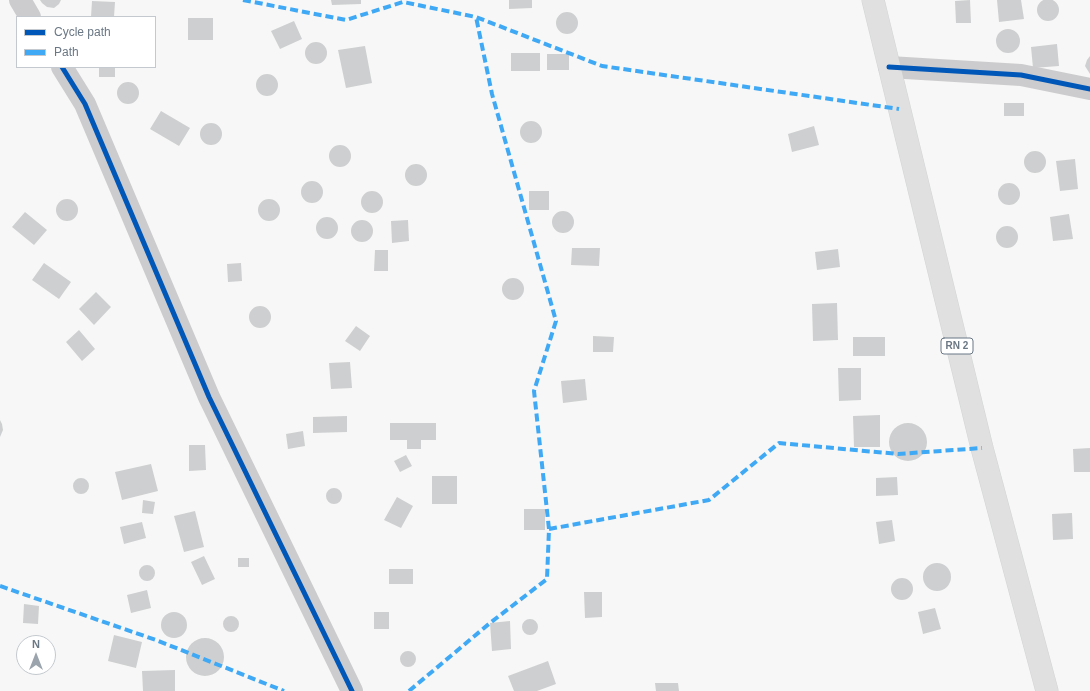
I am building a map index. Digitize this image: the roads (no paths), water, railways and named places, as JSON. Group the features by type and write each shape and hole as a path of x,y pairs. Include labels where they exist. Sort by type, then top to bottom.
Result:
{"main road":[{"name":"RN 2","path":"873,0 982,448 1047,691"}],"street":[{"path":"20,0 29,16"},
{"path":"890,67 1022,75 1090,89"},
{"path":"63,68 85,104 209,398 352,691"}]}
